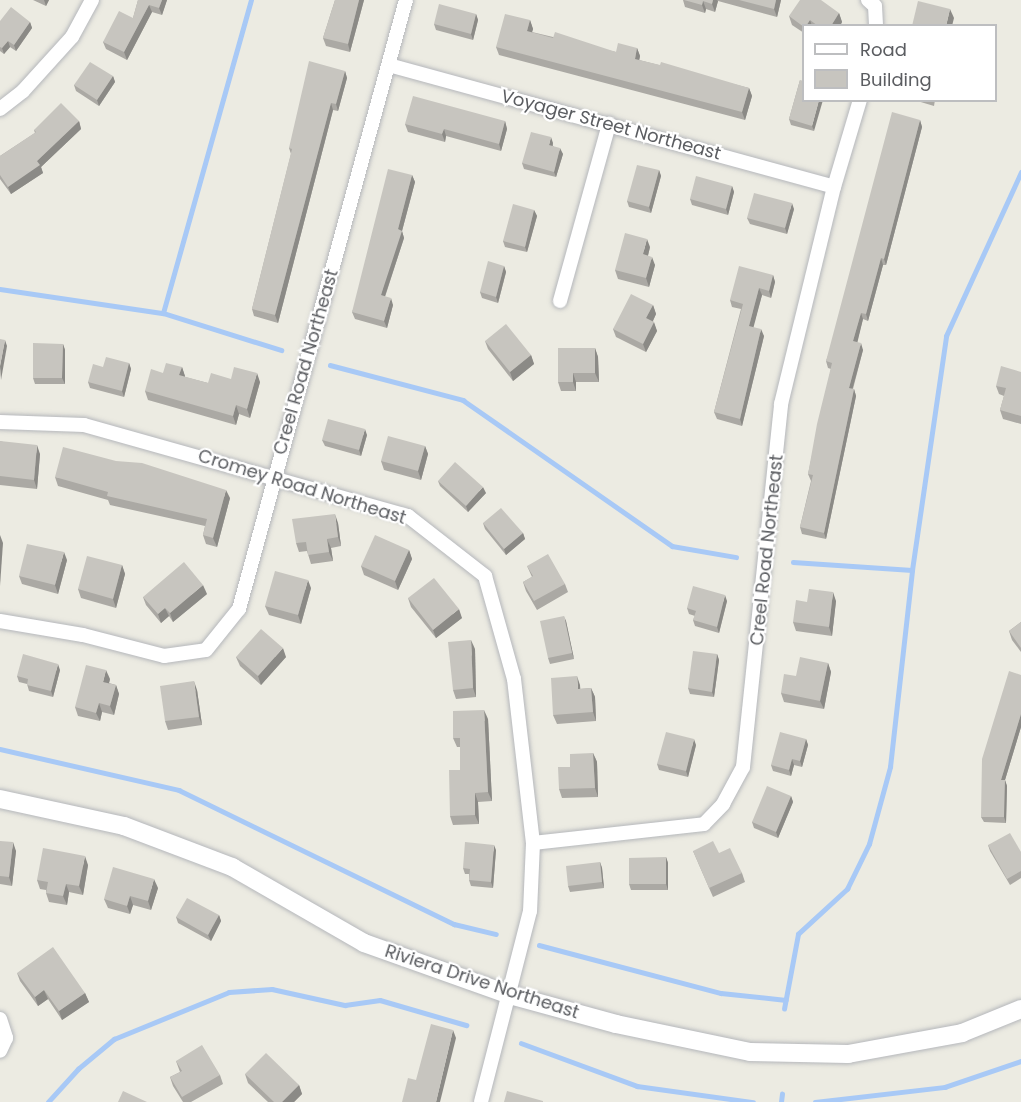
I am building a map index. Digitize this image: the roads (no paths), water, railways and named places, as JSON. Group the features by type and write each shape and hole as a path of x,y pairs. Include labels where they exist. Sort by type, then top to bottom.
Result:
{"street":[{"path":"0,110 23,91 72,37 92,0"},
{"name":"Creel Road Northeast","path":"0,621 83,635 164,656 206,650 239,609 406,0"},
{"path":"868,0 874,6 876,24"},
{"name":"Voyager Street Northeast","path":"389,65 834,187"},
{"name":"Creel Road Northeast","path":"533,843 704,824 723,804 742,767 782,404 834,187 859,102"},
{"path":"560,302 609,124"},
{"name":"Cromey Road Northeast","path":"0,422 84,425 274,476 408,516 484,576 514,679 533,843 530,911 482,1102"},
{"name":"Riviera Drive Northeast","path":"0,799 135,830 232,867 364,943 510,995 615,1024 750,1052 849,1054 962,1033 1021,1010"},
{"path":"0,1019 6,1038 0,1051"}],"waterway":[{"path":"163,313 251,0"},
{"path":"784,1009 798,934 847,889 869,844 890,767 912,570 946,336 1021,172"},
{"path":"0,289 163,313 281,350"},
{"path":"330,365 463,400 672,546 736,557"},
{"path":"793,562 912,570"},
{"path":"0,749 179,790 454,924 496,934"},
{"path":"539,945 721,993 786,1000"},
{"path":"48,1102 78,1069 114,1039 229,992 272,989 345,1005 380,1000 466,1025"},
{"path":"521,1043 637,1086 753,1102"},
{"path":"815,1102 945,1087 1021,1061"},
{"path":"781,1102 782,1094"}]}
